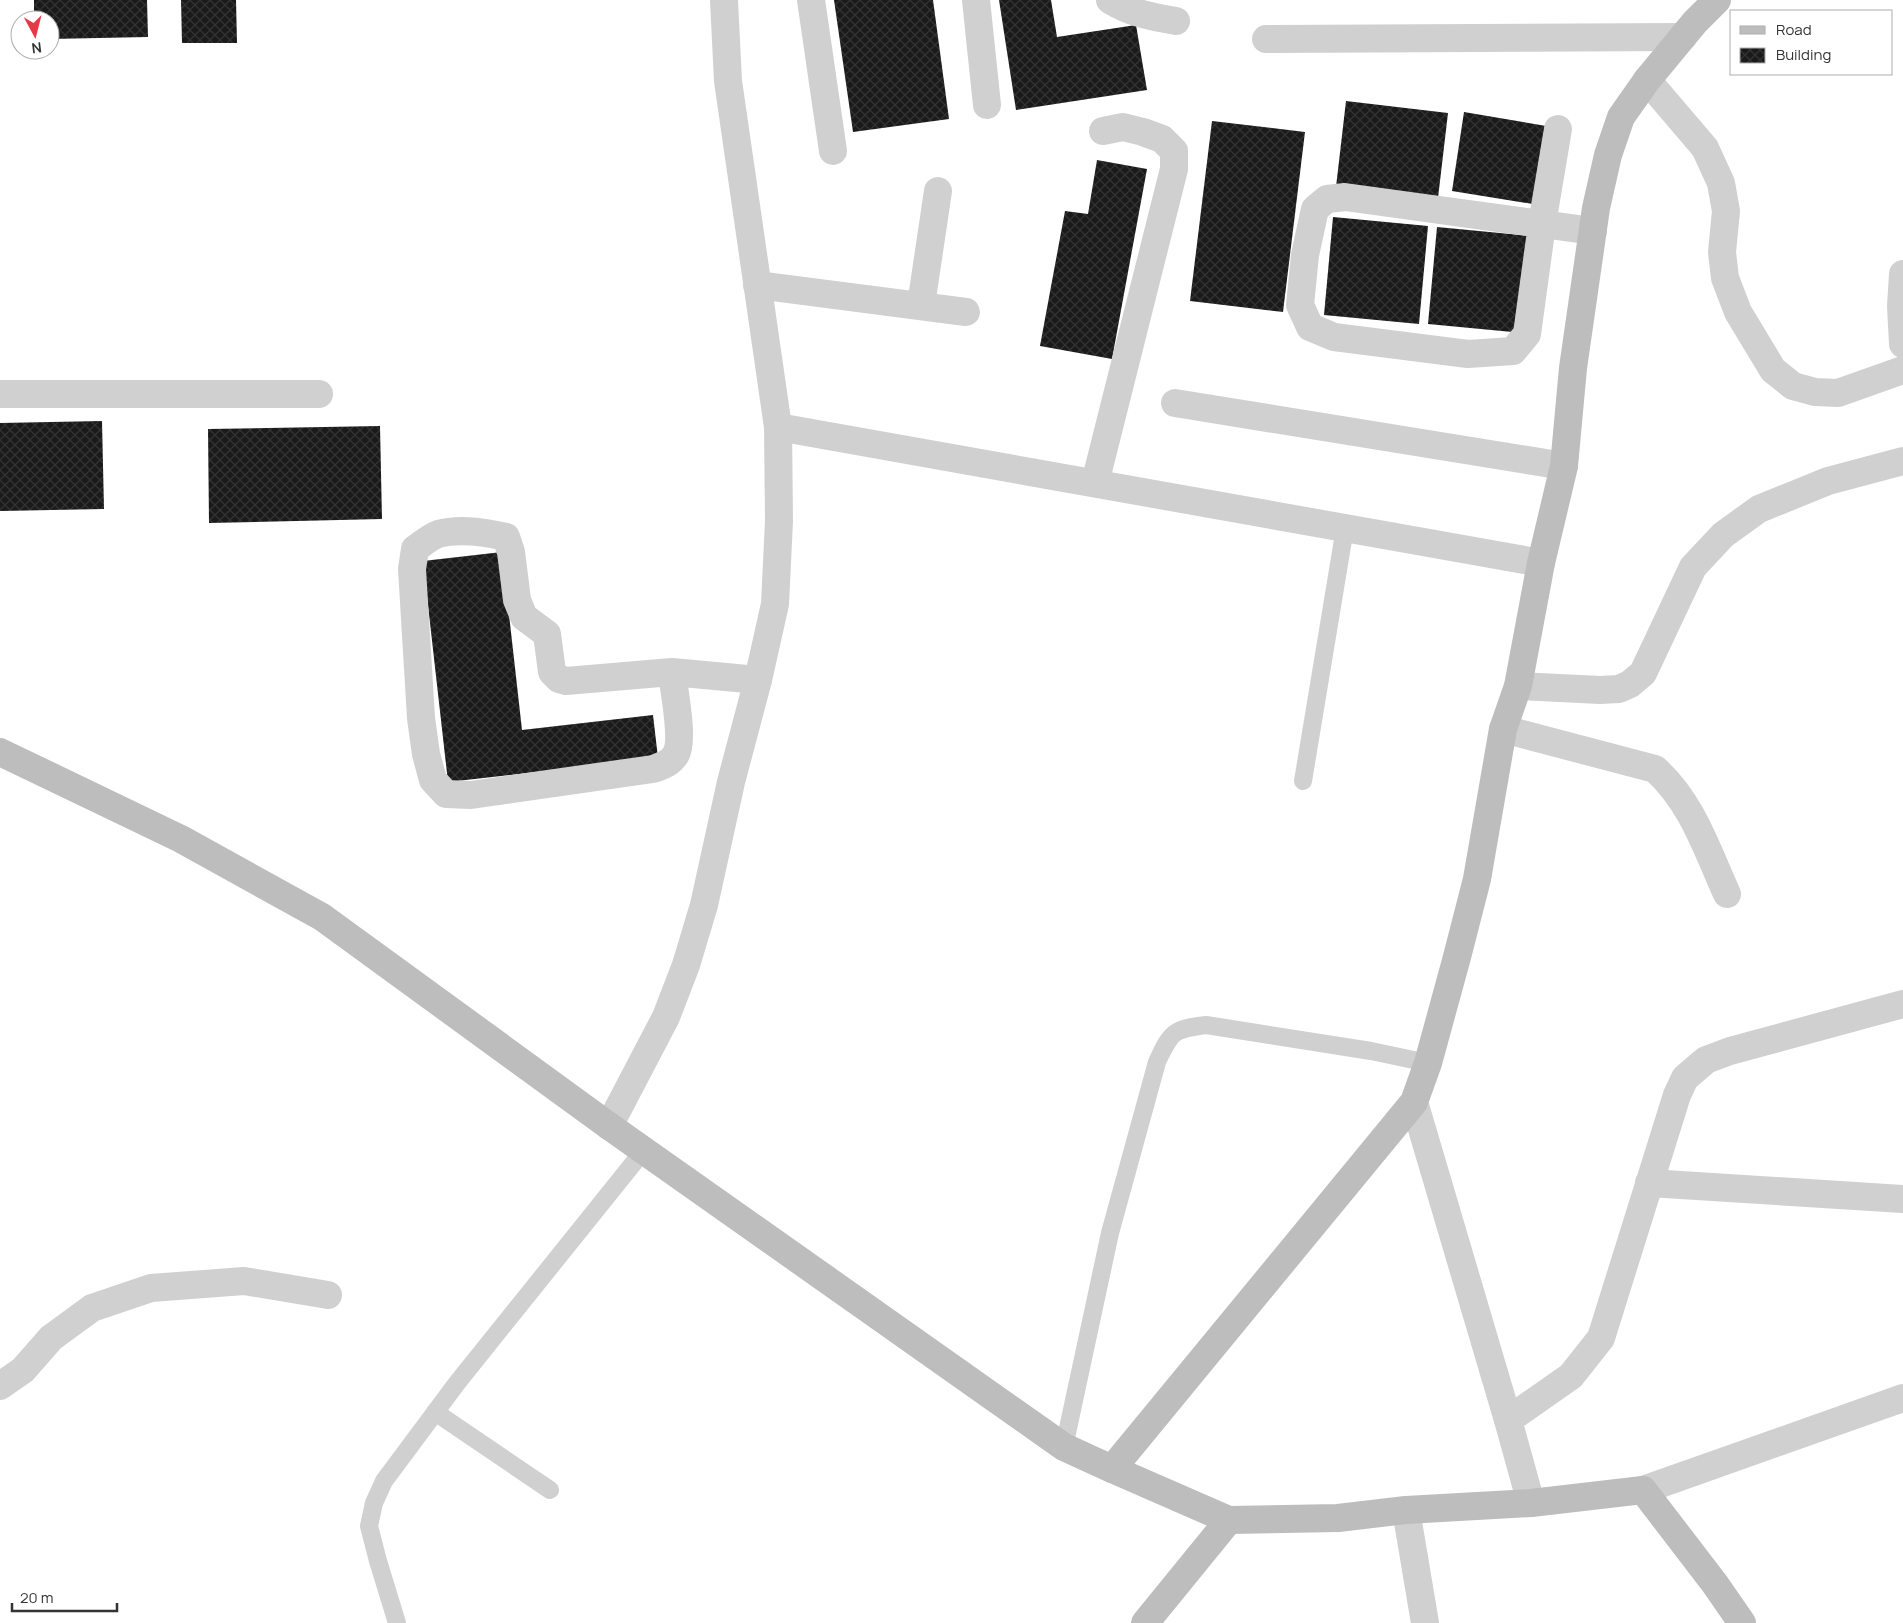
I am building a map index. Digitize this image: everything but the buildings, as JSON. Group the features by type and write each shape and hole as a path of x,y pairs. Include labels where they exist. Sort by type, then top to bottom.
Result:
{"street":[{"path":"609,1126 666,1017 686,965 704,905 731,782 758,680 774,604 779,521 778,427 728,81 724,0"},
{"path":"811,0 833,151"},
{"path":"976,0 987,105"},
{"path":"1110,0 1143,16 1176,21"},
{"path":"1112,1469 1414,1102 1428,1063 1458,958 1477,878 1504,729 1518,686 1541,563 1564,466 1573,368 1593,231 1608,154 1621,117 1647,80 1695,22 1717,0"},
{"path":"1266,39 1683,37"},
{"path":"1647,80 1705,148 1721,183 1726,211 1722,252 1726,278 1738,312 1773,370 1793,386 1815,392 1838,392 1903,370"},
{"path":"1095,483 1174,169 1174,151 1162,138 1124,127 1103,131"},
{"path":"1558,129 1542,224 1527,334 1513,350 1468,354 1334,337 1310,326 1300,305 1305,255 1315,209 1327,199 1345,197 1542,224 1593,231"},
{"path":"921,305 938,191"},
{"path":"1903,274 1901,306 1903,344"},
{"path":"757,286 966,312"},
{"path":"0,394 320,394"},
{"path":"1175,403 1564,466"},
{"path":"778,427 1541,563"},
{"path":"1518,686 1600,690 1619,688 1630,684 1643,673 1693,568 1723,535 1759,509 1828,482 1903,461"},
{"path":"672,672 680,740 676,755 667,764 653,769 471,795 446,794 433,780 426,754 421,718 412,569 415,549 437,534 482,531 506,537 511,552 517,600 524,617 547,634 552,672 559,679 566,681 672,672 758,680"},
{"path":"1504,729 1655,770 1670,782 1693,818 1727,894"},
{"path":"0,752 181,838 322,917 609,1126 1064,1447 1229,1520 1338,1518 1406,1510 1531,1503 1643,1490 1903,1398"},
{"path":"1508,1420 1571,1376 1601,1338 1676,1096 1685,1078 1706,1060 1730,1051 1903,1004"},
{"path":"1414,1102 1531,1503"},
{"path":"1649,1183 1903,1199"},
{"path":"0,1386 23,1370 51,1338 92,1308 151,1288 244,1281 328,1295"},
{"path":"1643,1490 1715,1584 1742,1623"},
{"path":"1406,1510 1425,1623"},
{"path":"1145,1623 1229,1520"}],"lane":[{"path":"1304,782 1345,528"},
{"path":"1064,1447 1110,1233 1157,1062 1168,1038 1184,1028 1206,1025 1371,1051 1428,1063"},
{"path":"397,1623 369,1526 374,1503 384,1482 457,1382 644,1150"},
{"path":"435,1412 550,1490"}]}
